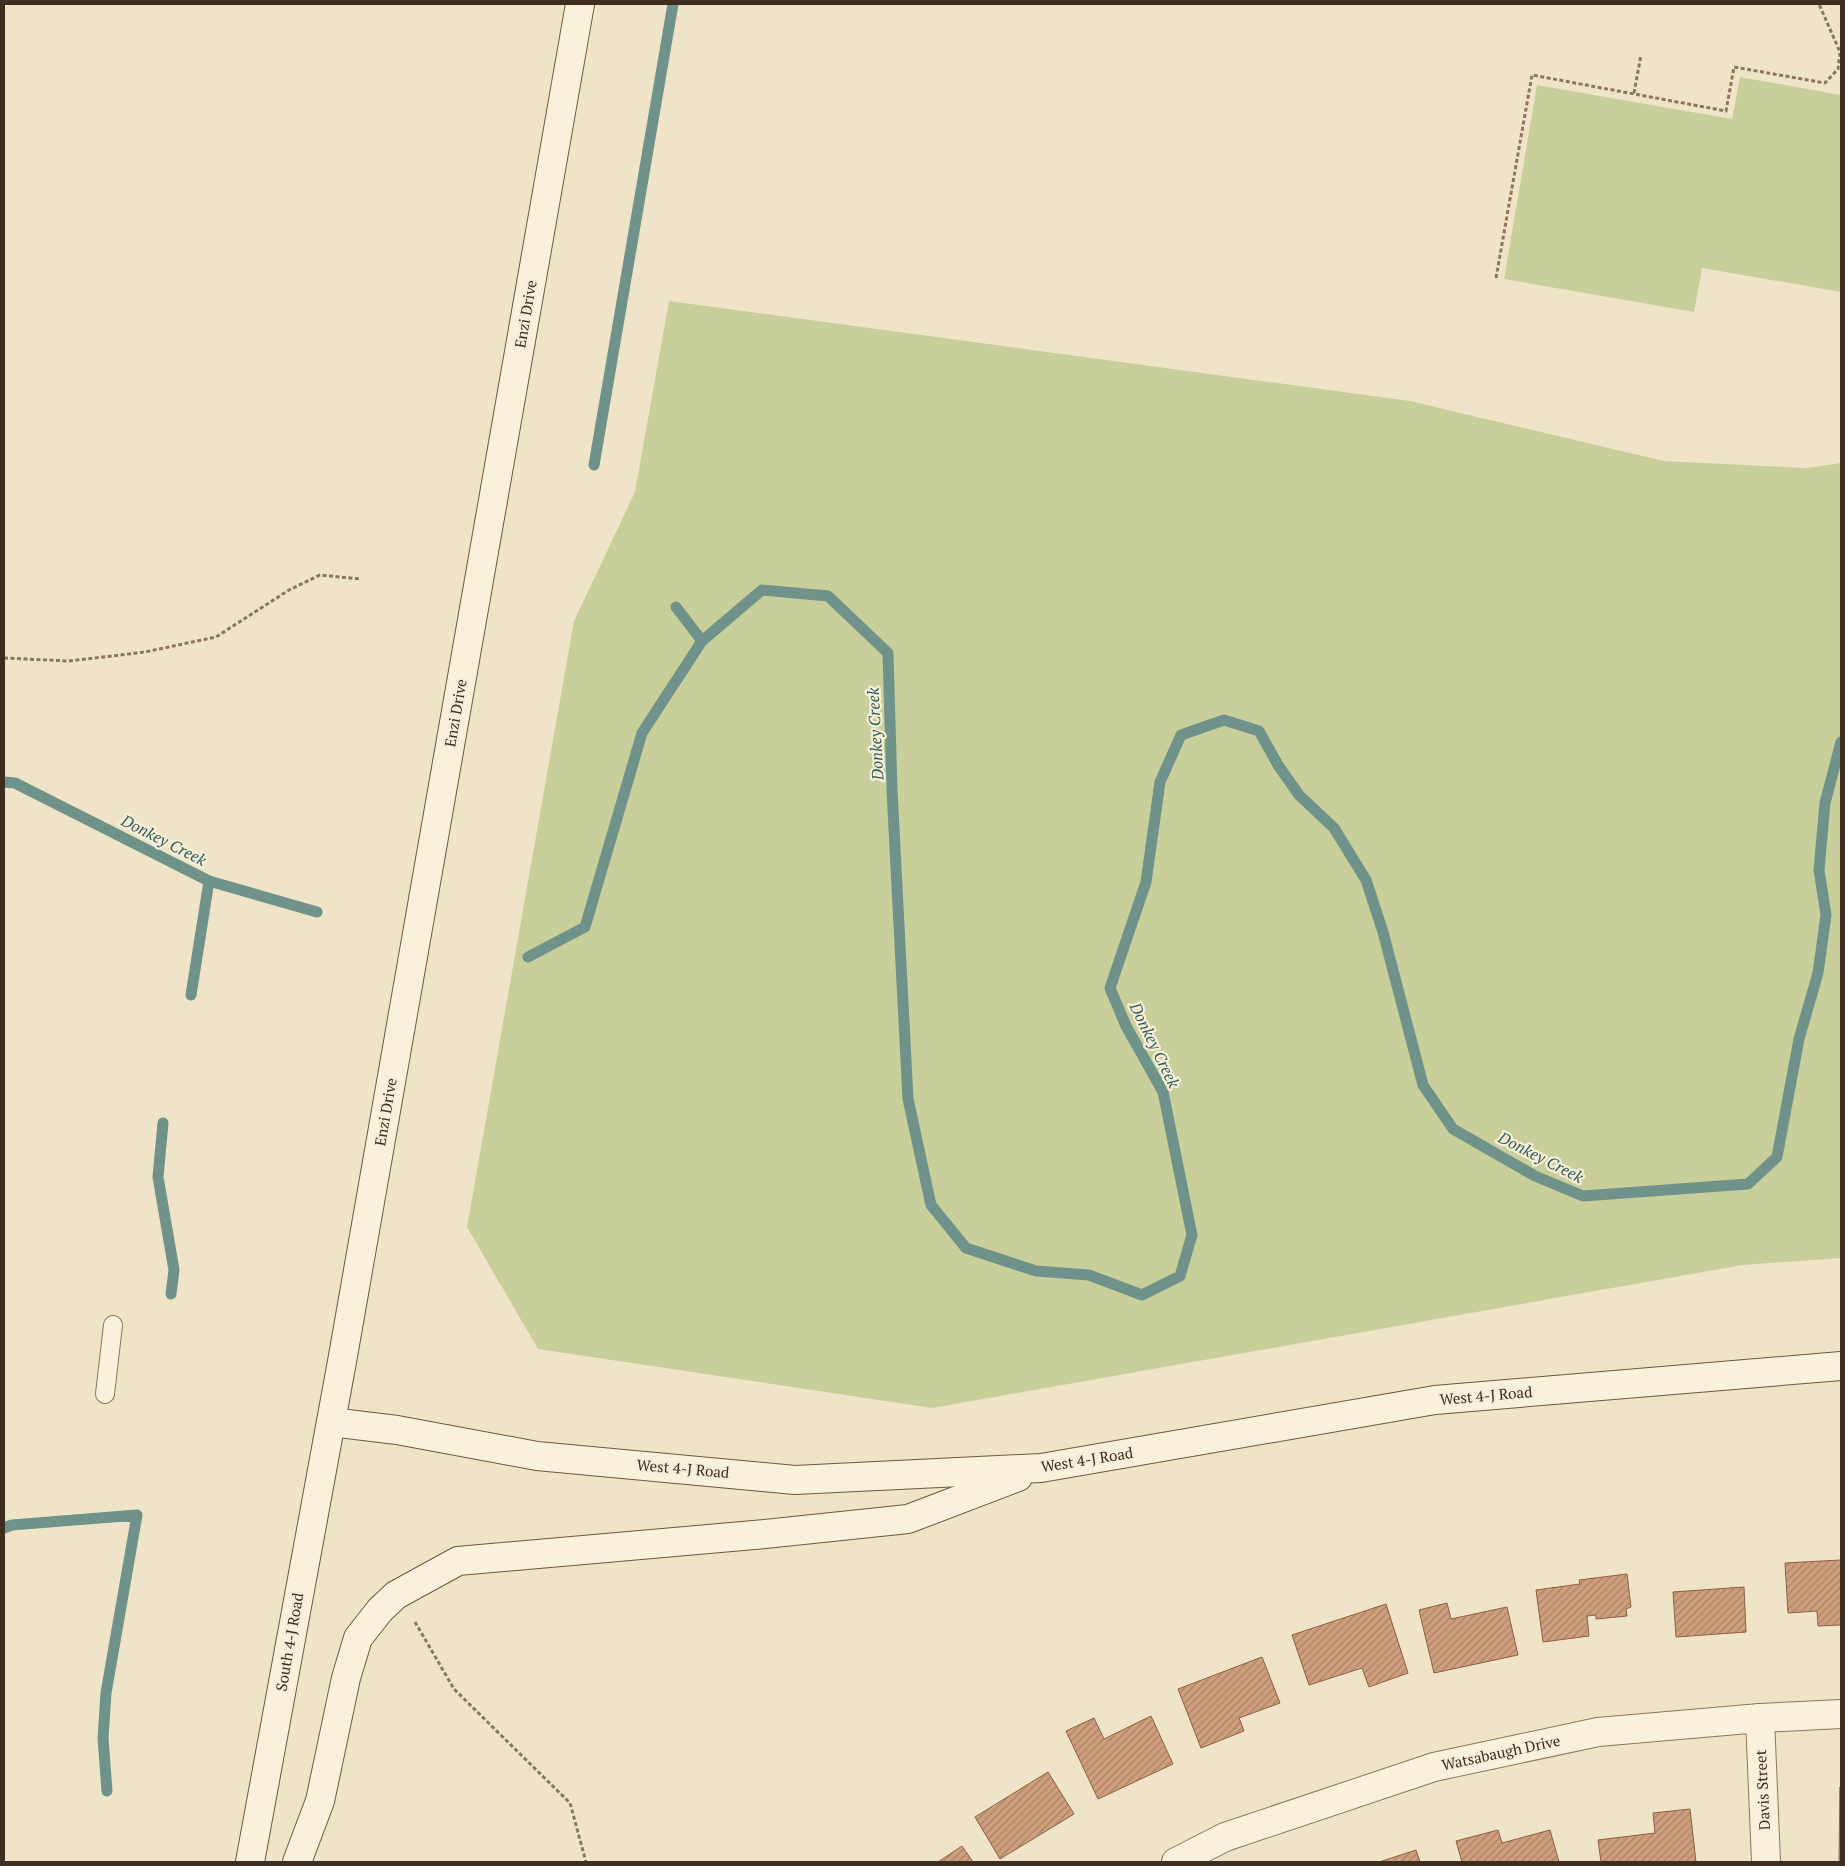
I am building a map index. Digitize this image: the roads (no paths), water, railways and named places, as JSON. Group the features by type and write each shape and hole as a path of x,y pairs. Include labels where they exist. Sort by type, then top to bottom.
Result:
{"main road":[{"name":"Enzi Drive","path":"331,1422 580,4"},
{"path":"1783,1371 1841,1352"},
{"name":"West 4-J Road","path":"331,1422 397,1430 537,1456 795,1480 1041,1468 1435,1400 1841,1366"},
{"name":"South 4-J Road","path":"250,1862 331,1422"},
{"path":"297,1862 320,1801 346,1678 358,1638 380,1610 396,1595 458,1561 765,1534 908,1519 1041,1468"},
{"name":"Watsabaugh Drive","path":"1176,1862 1225,1837 1434,1767 1598,1732 1760,1718 1841,1714"},
{"name":"Davis Street","path":"1760,1718 1766,1862"}],"lane":[{"path":"106,1394 113,1325"}],"waterway":[{"path":"594,465 673,4"},
{"name":"Donkey Creek","path":"528,957 585,927 642,733 702,641 762,590 828,596 888,653 892,790 908,1099 931,1205 966,1248 1036,1271 1089,1275 1142,1295 1180,1276 1192,1235 1163,1092 1126,1026 1110,988 1146,882 1160,782 1181,735 1224,720 1259,731 1278,765 1299,795 1334,828 1366,880 1383,932 1423,1085 1453,1129 1535,1176 1583,1196 1748,1184 1777,1157 1799,1039 1818,973 1826,915 1819,870 1825,803 1841,742"},
{"path":"676,607 702,641"},
{"name":"Donkey Creek","path":"4,782 15,783 209,881 317,912"},
{"path":"191,995 209,881"},
{"path":"163,1123 158,1177 174,1270 171,1294"},
{"path":"4,1528 12,1525 137,1515 106,1693 103,1738 107,1791"}]}
